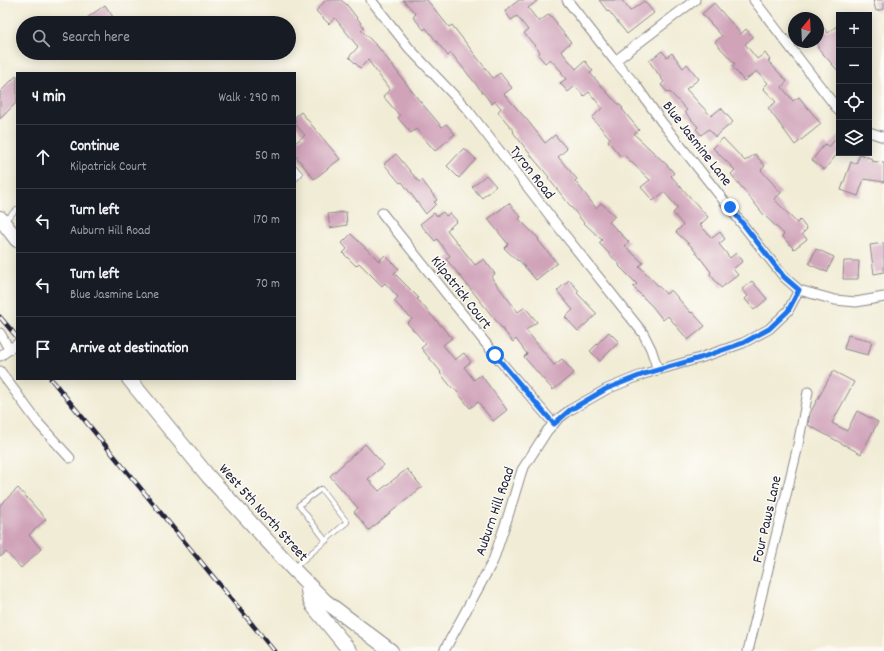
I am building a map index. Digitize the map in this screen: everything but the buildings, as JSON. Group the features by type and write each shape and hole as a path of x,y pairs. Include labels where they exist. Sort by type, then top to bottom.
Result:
{"main road":[{"path":"1,220 16,239"},
{"name":"West 5th North Street","path":"130,380 208,476 293,570 325,601 391,651"},
{"path":"307,583 309,597 313,606 350,651"}],"street":[{"name":"Tyron Road","path":"371,0 409,48 467,109 643,333 651,349 658,370"},
{"name":"Blue Jasmine Lane","path":"567,0 615,62 635,84 661,121 784,277 799,290 835,300 856,302 884,297"},
{"path":"615,62 696,0"},
{"path":"754,0 836,107"},
{"path":"872,133 884,137"},
{"name":"Kilpatrick Court","path":"382,213 495,355 554,424"},
{"name":"Auburn Hill Road","path":"444,651 493,561 522,470 547,431 570,410 606,389 644,374 736,346 769,329 788,311 799,290"},
{"path":"0,333 13,346 0,356"},
{"path":"0,371 39,424 70,458"},
{"name":"Four Paws Lane","path":"748,651 797,450 808,392"}],"lane":[{"path":"296,169 300,174 296,178"},
{"path":"1,220 16,210"},
{"path":"293,570 326,541 347,522 321,489 299,505 326,541"}],"railway":[{"path":"0,317 16,336"},
{"path":"52,380 274,651"}],"route":[{"path":"495,355 554,424 570,410 606,389 644,374 685,361 700,358 743,343 769,329 788,311 799,290 784,277 730,207"}]}
